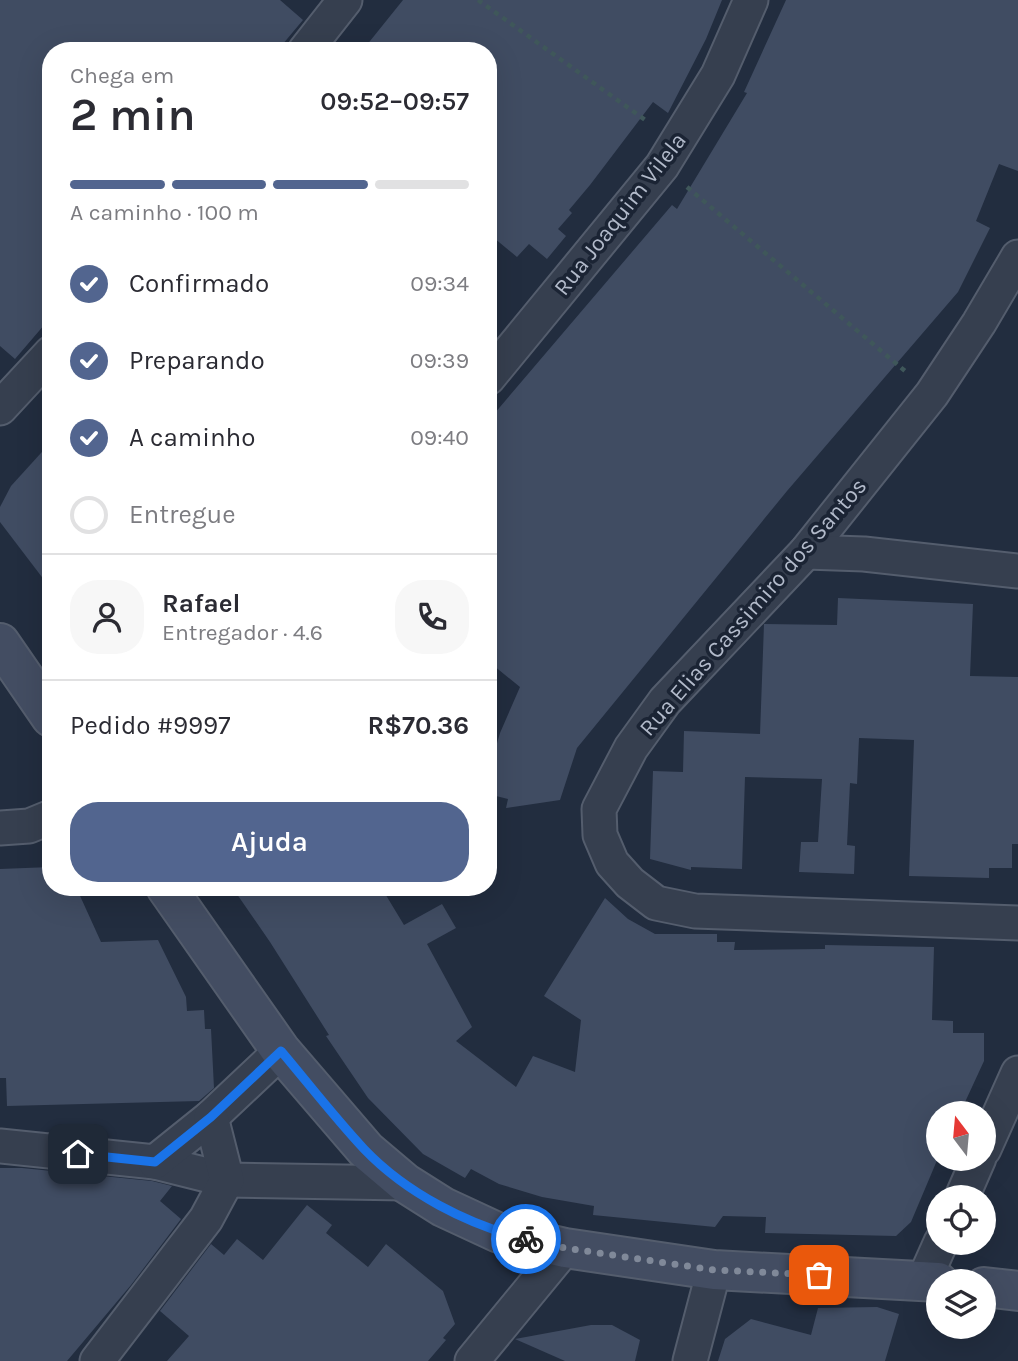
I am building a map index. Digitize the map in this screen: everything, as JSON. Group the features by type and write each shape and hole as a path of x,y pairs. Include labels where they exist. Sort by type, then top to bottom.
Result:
{"main road":[{"path":"0,643 42,704"},
{"path":"172,896 281,1051 366,1150 405,1183 443,1207 499,1233 565,1248 714,1270 926,1281"},
{"path":"996,1288 1018,1291"}],"street":[{"path":"312,42 345,0"},
{"name":"Rua Joaquim Vilela","path":"497,367 670,155 718,75 751,0"},
{"name":"Rua Elias Cassimiro dos Santos","path":"1018,257 932,394 806,552 665,701 631,748 599,809 600,835 612,863 630,883 656,903 695,911 1018,923"},
{"path":"0,408 42,363"},
{"path":"806,552 864,554 1018,570"},
{"path":"0,828 29,826 42,821"},
{"path":"155,1162 211,1117 281,1051"},
{"path":"996,1122 1018,1073"},
{"path":"97,1361 206,1219 227,1180 211,1117"},
{"path":"0,1146 155,1162 227,1180 405,1183"},
{"path":"472,1361 565,1248"},
{"path":"690,1361 714,1270"}],"path":[{"path":"478,0 670,155 932,394"}],"building":[{"path":"0,0 280,0 303,20 285,42 42,42 42,328 15,359 0,346"},
{"path":"403,0 722,0 706,39 668,113 653,102 569,210 572,213 558,229 566,236 547,259 529,244 517,257 497,240 497,42 369,42"},
{"path":"786,0 1018,0 1018,171 999,164 976,221 990,228 958,292 787,491 577,748 560,800 506,808 508,799 497,796 497,743 520,687 497,668 497,410 672,205 677,209 747,93 744,92"},
{"path":"42,452 42,577 0,522 0,507 11,486"},
{"path":"838,598 973,604 970,676 1018,677 1018,844 1012,844 1012,868 989,868 989,878 909,876 914,740 859,738 857,784 850,783 847,845 855,846 854,874 799,872 801,842 818,842 822,779 745,777 742,869 691,867 691,870 650,859 653,771 683,772 684,731 760,734 764,624 837,625"},
{"path":"42,867 42,896 80,896 101,942 158,940 186,997 187,1011 204,1010 205,1029 211,1029 214,1088 199,1101 7,1106 6,1078 0,1078 0,869"},
{"path":"238,896 386,896 404,925 442,904 456,928 427,944 472,1027 456,1041 516,1087 533,1056 575,1072 581,1020 544,996 605,898 628,919 655,934 717,934 717,942 735,942 734,950 825,949 825,945 934,947 932,1020 953,1021 953,1033 984,1033 984,1061 966,1101 926,1101 926,1171 933,1171 911,1222 896,1236 765,1233 766,1217 723,1216 715,1227 593,1215 594,1206 542,1197 499,1184 471,1169 465,1178 423,1154 368,1098 326,1036 329,1035"},
{"path":"0,1168 152,1181 172,1186 160,1201 181,1219 131,1285 67,1361 0,1361"},
{"path":"307,1205 332,1225 326,1233 368,1267 386,1244 443,1291 455,1324 443,1338 446,1340 428,1361 167,1361 189,1336 160,1311 211,1244 224,1255 237,1239 263,1260"},
{"path":"877,1307 899,1314 885,1361 718,1361 725,1339 751,1319 811,1335 818,1308"},
{"path":"591,1325 612,1325 640,1340 635,1361 565,1361 515,1339"}],"way so far":[{"path":"526,1239 565,1248 714,1270 819,1275"}],"route":[{"path":"78,1154 155,1162 211,1117 281,1051 366,1150 405,1183 443,1207 499,1233 526,1239"}]}
